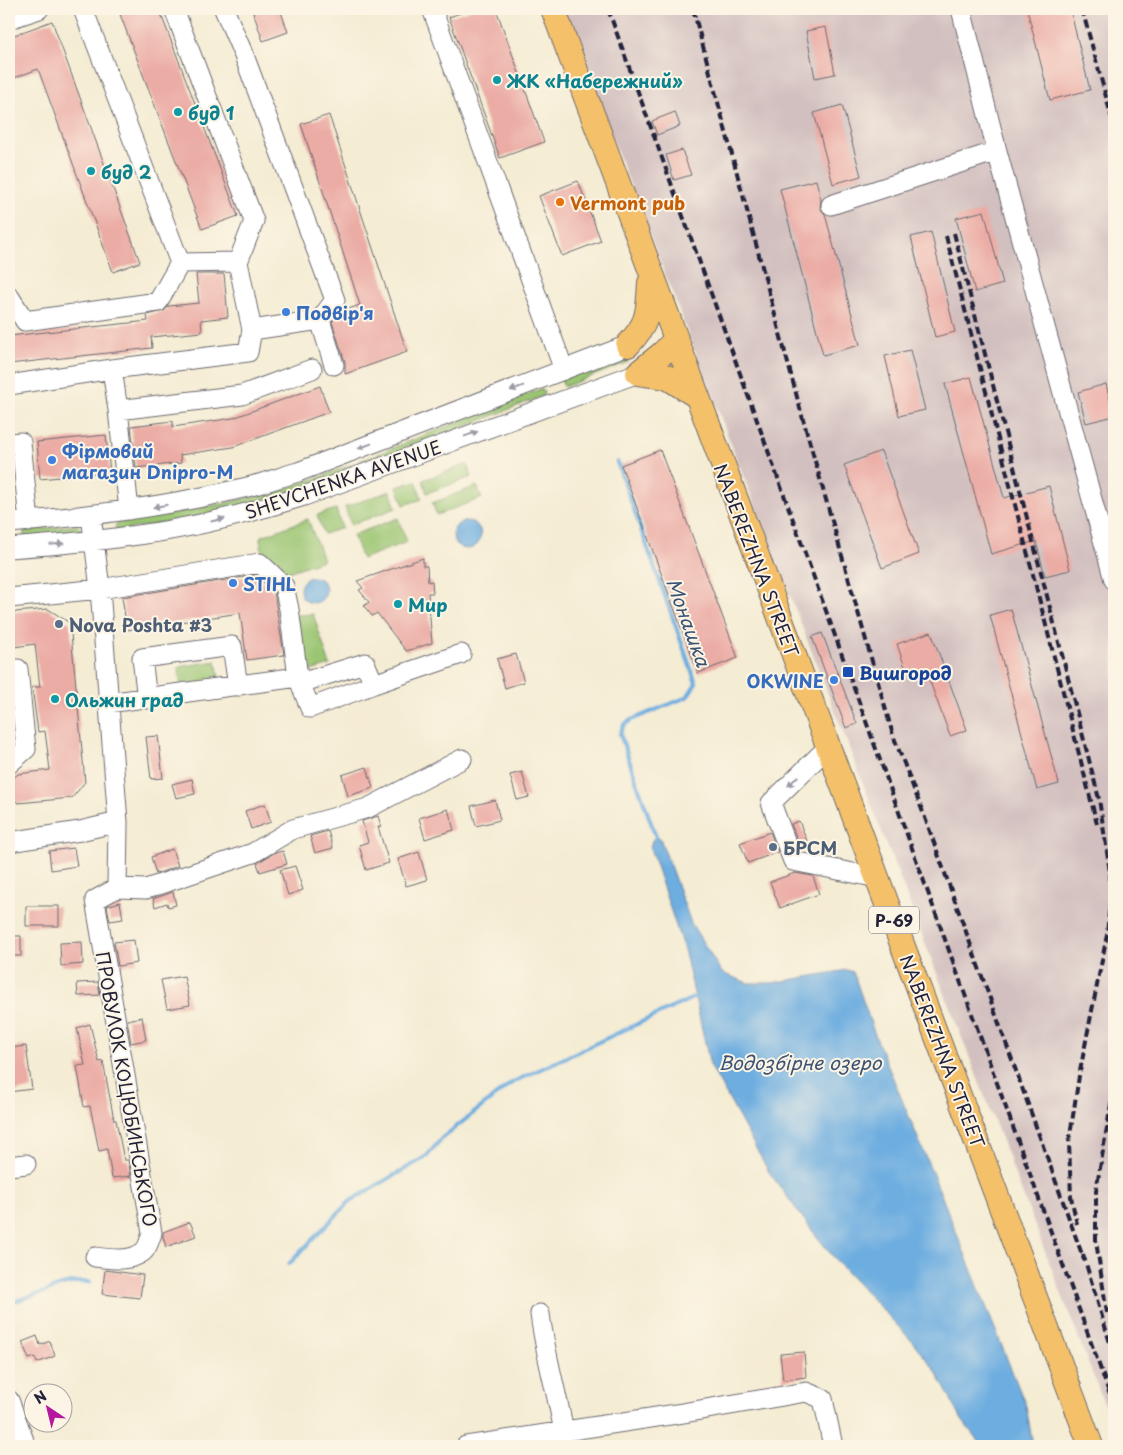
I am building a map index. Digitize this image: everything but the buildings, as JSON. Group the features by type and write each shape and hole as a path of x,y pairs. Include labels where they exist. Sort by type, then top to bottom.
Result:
{"main road":[{"name":"NABEREZHNA STREET","path":"553,9 694,395 1091,1446"},
{"path":"628,345 641,331 647,315 651,276"},
{"path":"628,345 658,339 675,340"},
{"path":"638,373 663,353 675,340"},
{"path":"638,373 667,377 694,395"}],"street":[{"path":"9,20 39,9"},
{"path":"9,296 25,321 158,302 180,262 83,9"},
{"path":"9,385 112,369 248,352 252,330 238,262 254,221 174,9"},
{"path":"224,9 245,58 335,300 320,320 252,330"},
{"path":"432,9 556,373 557,402"},
{"path":"961,9 997,151 1114,580"},
{"path":"831,204 997,151"},
{"path":"180,262 238,262"},
{"path":"320,320 334,365"},
{"name":"SHEVCHENKA AVENUE","path":"9,524 129,510 236,490 298,472 628,345"},
{"path":"112,369 129,510"},
{"path":"118,410 242,396 312,369"},
{"name":"SHEVCHENKA AVENUE","path":"9,548 95,540 182,528 256,512 638,373"},
{"path":"9,443 21,442 29,522"},
{"path":"91,515 100,589 118,822 117,888 146,889 253,853 293,829 368,808 462,759"},
{"path":"9,598 100,589 260,563 284,586 298,677 310,708 462,654"},
{"path":"147,699 142,658 232,646 238,686"},
{"path":"108,703 298,677 307,681 364,663 374,684"},
{"path":"9,764 26,749 18,669"},
{"path":"828,747 771,803 780,828 793,861 878,878"},
{"path":"10,838 80,831 118,822"},
{"name":"ПРОВУЛОК КОЦЮБИНСЬКОГО","path":"95,1257 118,1259 132,1257 145,1251 152,1233 95,900 117,888"},
{"path":"540,1314 564,1432"},
{"path":"466,1446 564,1432 806,1392 823,1399 833,1446"},
{"path":"9,1400 26,1446"}],"shaded area":[{"path":"562,9 1114,9 1114,1429"}],"green space":[{"path":"624,355 630,358 628,362 564,387 561,380"},
{"path":"540,389 544,391 543,396 362,467 360,461"},
{"path":"353,464 355,470 323,482 212,514 118,531 115,527 117,523 203,508 267,493"},
{"path":"467,464 472,477 427,493 423,480"},
{"path":"416,481 422,499 404,505 397,487"},
{"path":"477,486 482,498 437,515 432,503"},
{"path":"390,491 396,508 351,525 345,507"},
{"path":"336,509 342,528 324,534 317,515"},
{"path":"398,518 407,542 362,559 353,535"},
{"path":"308,519 323,560 285,573 281,562 262,551 260,537"},
{"path":"77,525 81,529 80,533 24,538 24,531"},
{"path":"313,614 330,665 298,675 287,616"},
{"path":"216,661 220,682 181,688 178,667"}],"water":[{"path":"467,521 477,525 481,535 477,545 467,549 457,545 453,535 457,525"},
{"path":"313,577 322,581 326,590 322,599 313,603 304,599 300,590 304,581"},
{"name":"Водозбірне озеро","path":"656,837 660,838 691,923 722,973 748,983 772,983 847,970 853,972 875,1035 1026,1406 1033,1446 982,1446 962,1420 935,1370 912,1341 840,1265 769,1172 710,1065 685,953 650,848 652,840"}],"waterway":[{"name":"Монашка","path":"617,462 696,683 687,697 631,720 624,725 620,734 656,837"},
{"path":"289,1264 349,1202 427,1156 442,1138 513,1082 695,997"},
{"path":"9,1303 62,1285 90,1282"}],"railway":[{"path":"608,9 1114,1406"},
{"path":"693,9 801,412 893,735 924,815 1084,1260"},
{"path":"1082,9 1114,126"},
{"path":"954,233 1099,799 1110,872 1107,935 1079,1076 1069,1142 1071,1197 1077,1224"},
{"path":"946,236 1097,824"},
{"path":"1107,1313 1096,1241 1096,1191 1114,1087"},
{"path":"1083,1254 1114,1356"}],"place":[{"name":"ЖК «Набережний»","path":"497,80"},
{"name":"буд 1","path":"178,112"},
{"name":"буд 2","path":"91,171"},
{"name":"Vermont pub","path":"560,202"},
{"name":"Подвір'я","path":"286,312"},
{"name":"Фірмовий магазин Dnipro-M","path":"52,460"},
{"name":"STIHL","path":"233,583"},
{"name":"Мир","path":"398,604"},
{"name":"Nova Poshta #3","path":"59,624"},
{"name":"Вишгород","path":"848,672"},
{"name":"OKWINE","path":"834,680"},
{"name":"Ольжин град","path":"55,699"},
{"name":"БРСМ","path":"773,847"}]}
